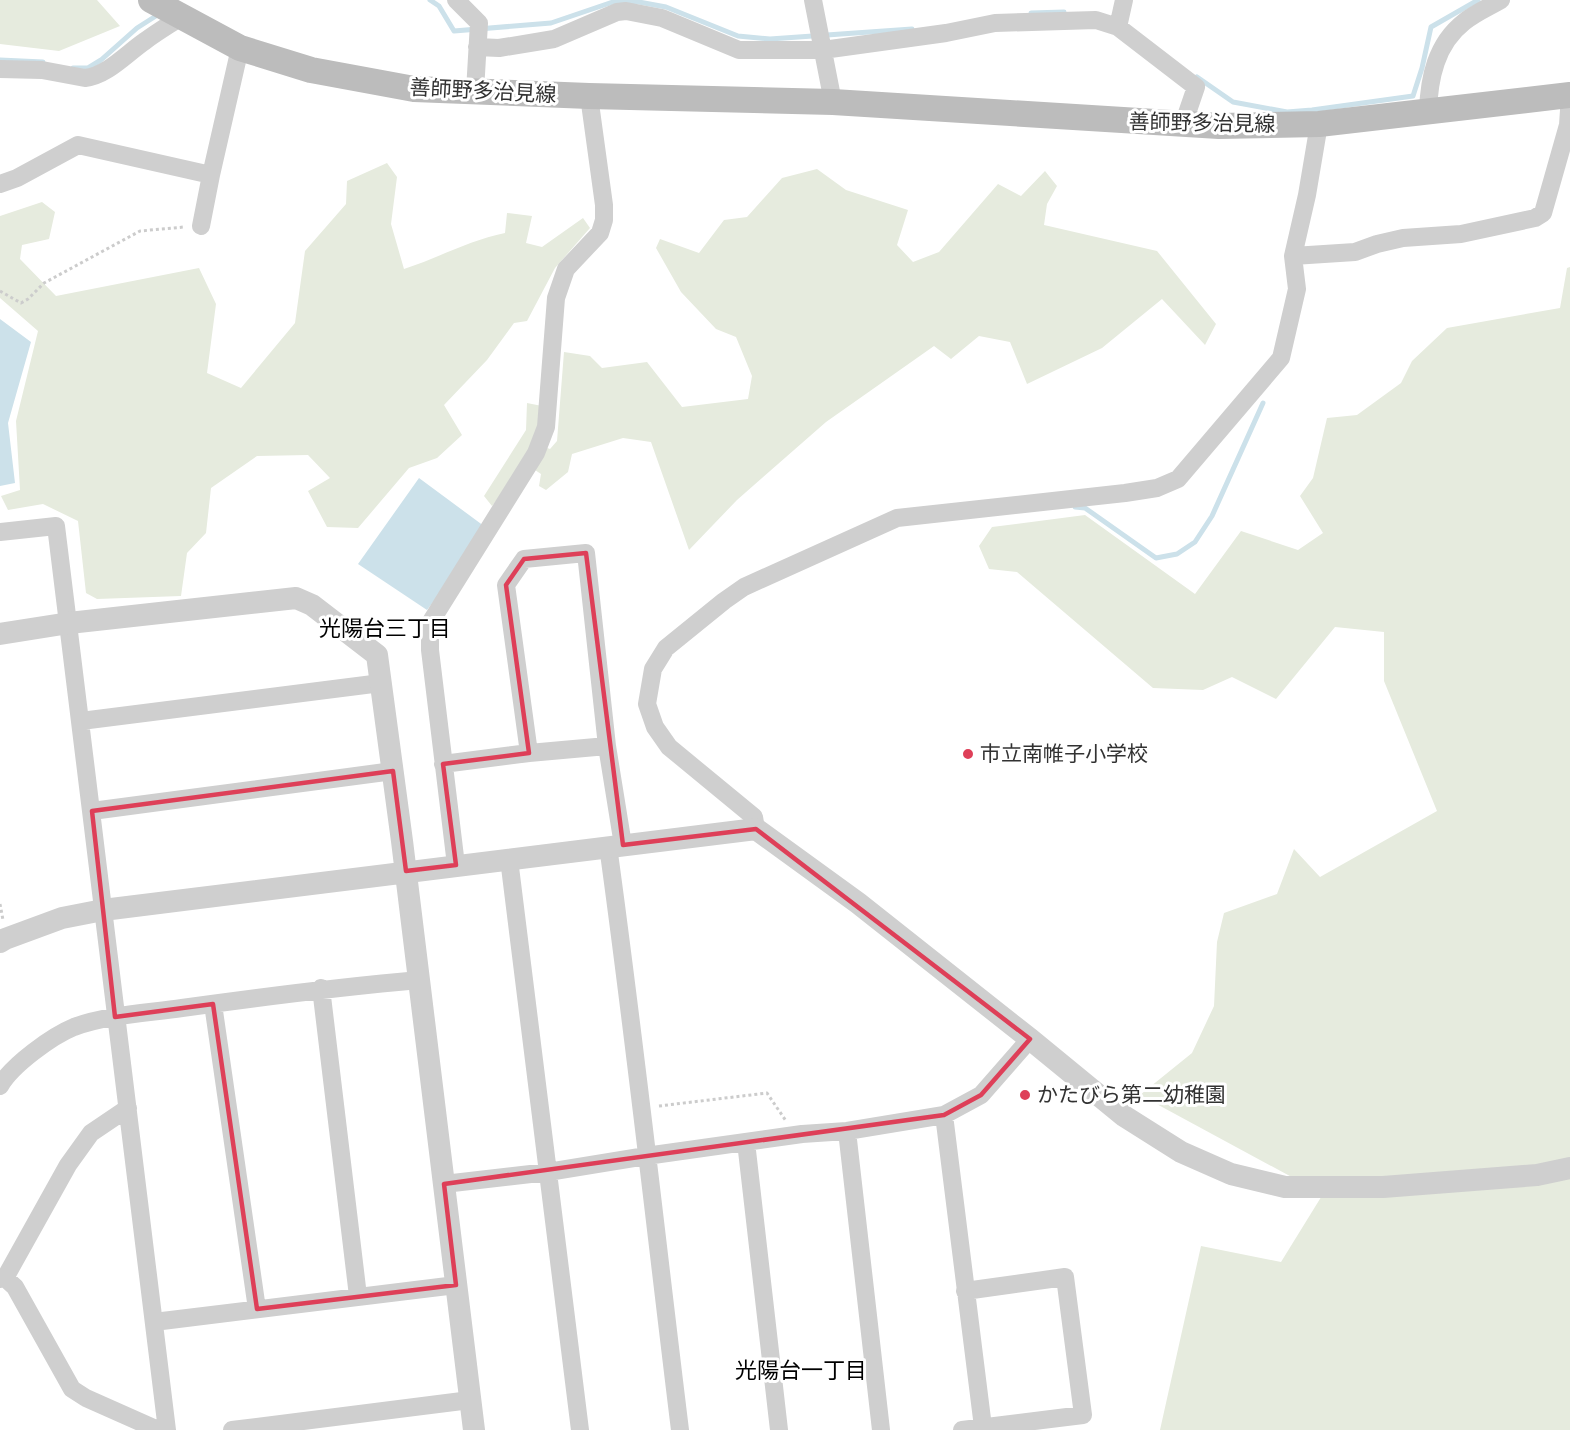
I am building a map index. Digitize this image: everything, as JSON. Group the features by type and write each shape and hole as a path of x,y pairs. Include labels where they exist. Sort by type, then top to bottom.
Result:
{"main road":[{"name":"善師野多治見線","path":"167,7 240,48 311,70 414,89 833,102 1219,126 1319,124 1570,95"}],"street":[{"path":"456,0 478,37 499,48 554,39 603,16 626,11 662,18 739,50 823,50 946,33 995,23 1096,20 1118,27 1196,87 1183,125"},
{"path":"813,0 833,102"},
{"path":"1428,112 1429,85 1439,52 1463,23 1501,0"},
{"path":"1118,27 1124,3"},
{"path":"0,69 22,68 85,78 94,77 150,37 167,7"},
{"path":"475,91 478,37"},
{"path":"201,226 240,48"},
{"path":"1293,256 1355,252 1403,238 1461,234 1535,218 1543,213 1551,190 1568,125 1570,95"},
{"path":"456,865 430,650 430,623 536,453 546,426 556,298 566,269 600,233 604,220 604,205 589,96"},
{"path":"756,830 754,817 669,747 655,728 647,704 653,669 666,648 744,587 897,518 1157,488 1178,479 1281,358 1297,289 1293,256 1307,195 1319,124"},
{"path":"0,184 17,178 78,145 212,175"},
{"path":"0,532 56,526 167,1430"},
{"path":"529,753 506,585 524,560 586,554 608,746 629,998 680,1430"},
{"path":"0,634 69,623 296,598 312,605 377,655 406,872 474,1430"},
{"path":"81,721 381,683"},
{"path":"443,764 608,746"},
{"path":"92,811 393,771"},
{"path":"0,942 62,918 103,910 615,845 756,830 858,903 1124,1116 1181,1152 1231,1174 1285,1187 1383,1187 1537,1175 1570,1168"},
{"path":"509,859 580,1430"},
{"path":"0,1086 5,1078 34,1051 74,1027 115,1017 321,988 419,980"},
{"path":"321,988 358,1296"},
{"path":"213,1004 257,1309"},
{"path":"444,1184 548,1172 795,1135 847,1131 944,1115 981,1095 1030,1039"},
{"path":"128,1108 91,1133 68,1166 2,1279 15,1287 72,1389 86,1398 158,1430"},
{"path":"944,1115 983,1427"},
{"path":"847,1131 881,1430"},
{"path":"746,1142 779,1430"},
{"path":"962,1430 1083,1415 1065,1277 965,1292"},
{"path":"154,1322 456,1285"},
{"path":"232,1430 470,1400"}],"path":[{"path":"0,291 21,303 44,283 140,231 201,226"},
{"path":"641,1108 767,1093 795,1135"}],"highlighted area":[{"path":"586,553 623,845 756,829 1030,1039 981,1095 944,1115 444,1184 456,1285 257,1309 213,1004 115,1017 92,811 393,771 406,871 456,865 443,764 529,753 506,585 524,559"}],"shaded area":[{"path":"0,0 97,0 120,26 59,51 0,44"},
{"path":"387,163 397,177 391,224 404,269 479,240 505,233 507,213 532,216 526,243 542,247 583,218 590,228 555,268 527,321 514,323 487,360 444,405 462,435 437,458 409,468 358,528 327,527 308,491 330,478 308,455 257,456 211,488 206,533 187,553 181,596 97,599 86,593 78,521 43,504 8,510 1,496 20,490 16,421 38,331 0,298 0,216 42,202 55,212 49,239 22,245 20,259 56,296 199,268 216,304 207,373 241,388 295,323 305,251 346,204 347,181"},
{"path":"817,169 846,190 908,210 897,245 913,262 939,252 998,184 1021,196 1045,171 1057,186 1047,204 1044,225 1157,251 1216,324 1205,345 1162,299 1102,348 1027,384 1010,342 979,336 951,359 934,346 826,422 737,500 689,550 651,442 623,438 572,454 568,472 546,490 539,486 541,474 526,464 492,506 484,496 526,430 527,403 542,406 536,444 550,449 557,441 564,352 590,356 602,368 647,362 682,407 748,399 752,376 736,337 716,329 681,292 656,248 660,239 699,253 724,220 747,217 782,178"},
{"path":"1570,267 1570,1430 1160,1430 1201,1246 1281,1262 1323,1194 1140,1095 1192,1053 1214,1006 1217,942 1224,913 1277,894 1294,849 1320,877 1437,811 1384,681 1384,632 1335,627 1276,699 1232,677 1203,690 1153,688 1017,572 989,569 979,546 992,527 1085,515 1195,594 1241,531 1298,550 1323,533 1300,496 1313,478 1327,418 1357,415 1401,383 1412,361 1447,328 1560,308 1567,268"}],"water":[{"path":"0,319 31,342 8,423 15,483 0,486"},
{"path":"419,478 488,529 427,610 358,564"}],"waterway":[{"path":"430,0 439,6 454,31 551,23 613,2 639,2 666,7 738,36 770,39 912,29"},
{"path":"1197,77 1233,102 1287,112 1413,96 1431,27 1478,0"},
{"path":"1031,13 1064,12"},
{"path":"73,68 88,68 101,60 137,28 159,14"},
{"path":"0,60 43,62"},
{"path":"1075,504 1075,507 1085,508 1156,558 1177,554 1195,542 1212,516 1263,403"}],"place":[{"name":"市立南帷子小学校","path":"968,754"},
{"name":"かたびら第二幼稚園","path":"1025,1095"}],"district":[{"name":"光陽台三丁目","path":"385,628"},
{"name":"光陽台一丁目","path":"801,1370"}]}
